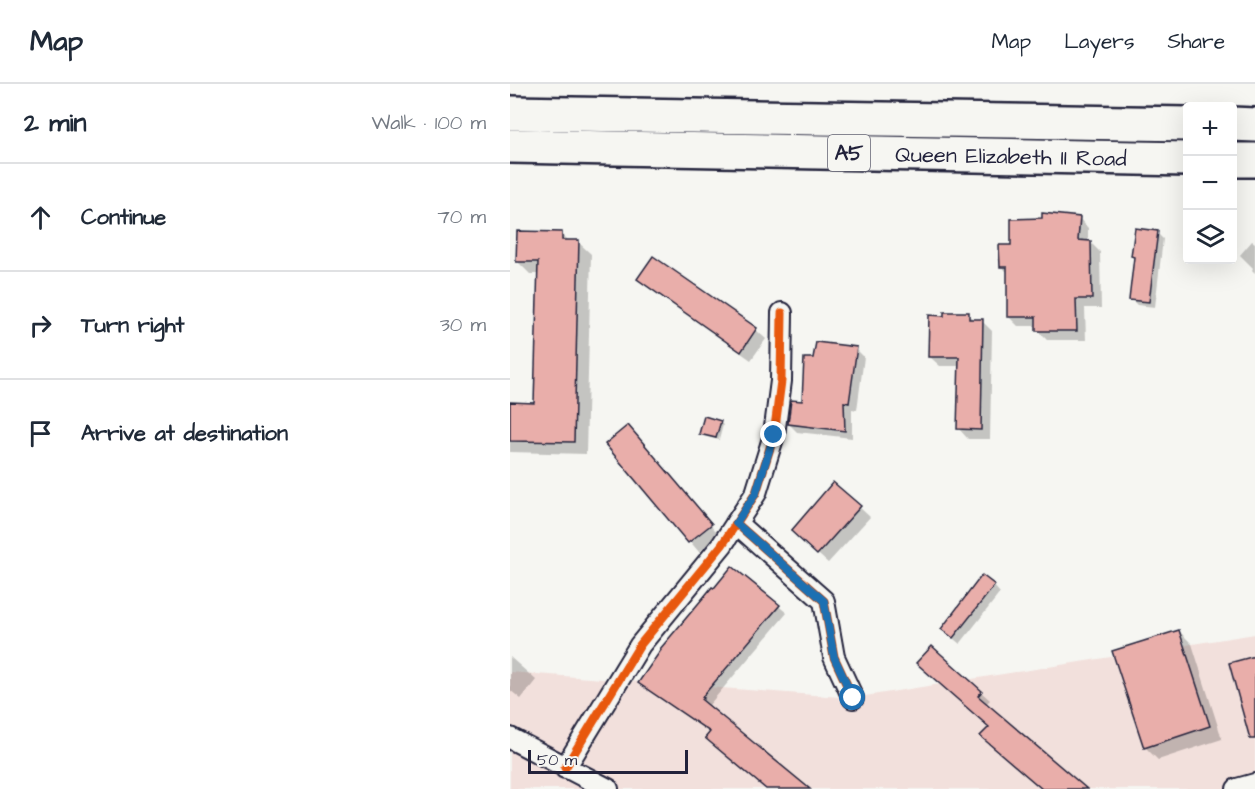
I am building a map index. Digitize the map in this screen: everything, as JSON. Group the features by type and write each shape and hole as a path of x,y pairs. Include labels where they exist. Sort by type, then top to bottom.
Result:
{"highway":[{"name":"Queen Elizabeth II Road","path":"510,113 1183,123"},
{"path":"1237,124 1255,124"},
{"name":"Queen Elizabeth II Road","path":"510,146 1183,159"},
{"path":"1237,159 1255,160"}],"street":[{"path":"565,768 640,645 722,545 756,493 774,435 781,381 782,313"},
{"path":"736,523 824,601 834,657 853,698"},
{"path":"510,738 608,789"},
{"path":"1236,789 1255,784"}],"shaded area":[{"path":"1255,634 1255,789 510,789 510,672 853,698"}],"building":[{"path":"1042,213 1080,217 1078,240 1091,241 1092,299 1076,299 1077,331 1036,331 1036,317 1007,317 1007,267 1000,267 999,245 1011,245 1011,219 1042,218"},
{"path":"1135,228 1158,231 1149,302 1129,300"},
{"path":"517,231 562,232 562,240 579,240 574,442 510,441 510,402 534,403 538,262 516,262"},
{"path":"653,256 757,328 741,352 637,279"},
{"path":"944,312 969,312 969,319 983,319 981,430 957,429 959,357 928,357 929,315 944,316"},
{"path":"816,342 857,347 849,403 844,402 845,431 788,424 791,400 802,401 804,358 813,358"},
{"path":"704,416 721,421 716,438 699,434"},
{"path":"628,425 712,524 688,543 605,444"},
{"path":"833,482 861,506 817,555 791,531"},
{"path":"732,566 780,605 702,697 704,698 702,700 810,789 766,789 705,738 710,732 638,683 660,649"},
{"path":"982,575 995,585 953,638 941,629"},
{"path":"1179,630 1210,726 1144,748 1112,651"},
{"path":"932,646 982,691 978,696 1087,789 1042,789 980,736 989,727 916,663"},
{"path":"1255,656 1255,739 1250,739 1229,663"}],"cycle path":[{"path":"565,768 640,645 722,545 756,493 774,435 781,381 782,313"},
{"path":"736,523 824,601 834,657 853,698"}],"route":[{"path":"774,435 756,493 736,523 824,601 834,657 853,698"}]}
